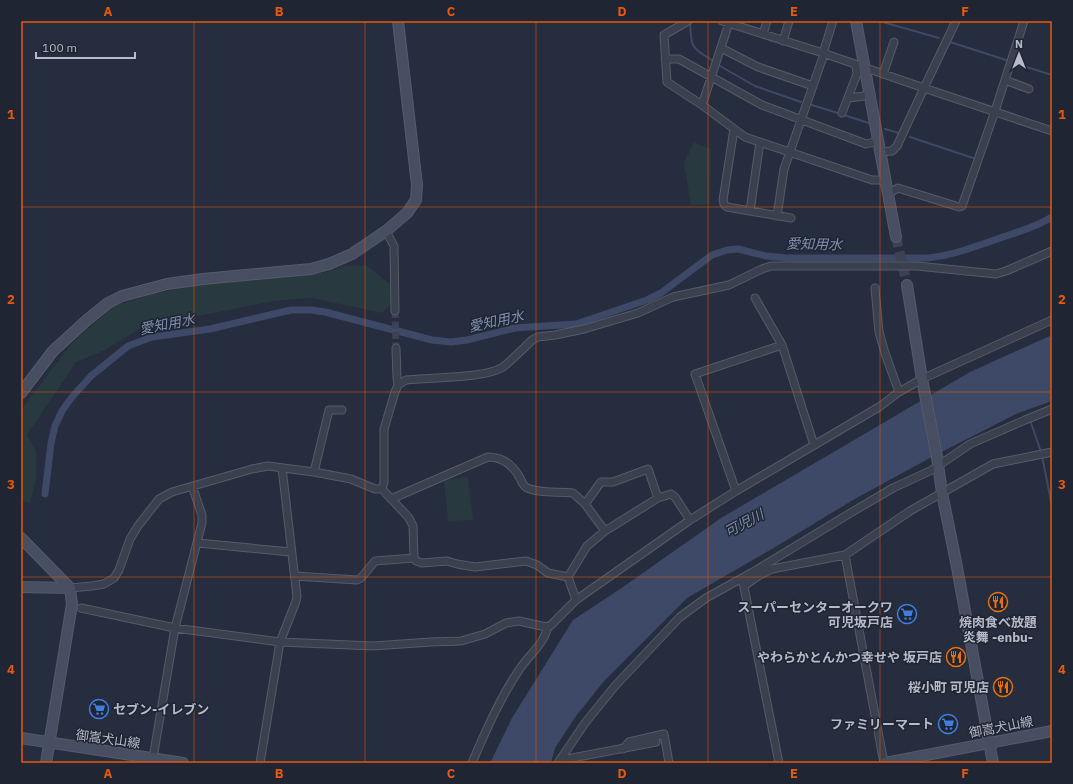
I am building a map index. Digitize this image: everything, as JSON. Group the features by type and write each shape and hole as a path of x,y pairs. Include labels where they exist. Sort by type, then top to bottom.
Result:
{"street":[{"path":"21,393 54,351 108,303 122,296 167,284 203,279 311,269 329,264 352,254 386,231 407,213 416,200 417,185 398,21"},
{"path":"688,21 664,35 667,82 702,105 745,137 872,180 885,180"},
{"path":"763,34 767,21"},
{"path":"783,41 789,21"},
{"path":"777,216 784,169 789,151 813,86 833,21"},
{"path":"856,21 860,67 871,95 879,148 889,193 896,237"},
{"path":"665,59 679,59 762,105 801,121 866,144 874,142 879,148 892,151 897,146 956,21"},
{"path":"889,193 898,188 959,207 962,206 1024,21"},
{"path":"702,105 721,48 726,22 823,53 860,67 1052,131"},
{"path":"883,74 894,42"},
{"path":"721,48 758,67 813,86"},
{"path":"842,113 860,67"},
{"path":"1005,80 1029,89"},
{"path":"849,98 871,95"},
{"path":"734,129 723,200 724,204 727,207 791,218"},
{"path":"750,211 760,142"},
{"path":"386,231 394,246 395,311"},
{"path":"398,385 406,380 480,374 494,371 502,367 532,340 538,337 555,335 584,328 638,312 673,297 728,286 771,266 917,266 996,274 1052,251"},
{"path":"908,285 922,380 938,461 942,493 993,763"},
{"path":"875,288 879,332 899,392"},
{"path":"755,298 782,344 814,445"},
{"path":"81,608 175,628 280,642 374,646 461,641 485,634 506,623 519,621 546,627 550,626 576,600 690,520 736,491 879,407 899,392 1052,320"},
{"path":"736,491 695,374 782,344"},
{"path":"382,488 384,482 384,429 388,412 398,385 396,348"},
{"path":"558,763 585,723 605,698 680,617 706,598 893,488 932,470 938,461 970,444 1052,409"},
{"path":"314,472 329,410 342,410"},
{"path":"744,586 758,576 772,569 845,555 910,511 993,464 1045,453"},
{"path":"391,499 488,457 497,457 505,461 516,470 524,486 528,488 539,491 573,493 585,504 605,531"},
{"path":"21,587 70,588 104,584 114,578 119,570 130,539 138,526 160,499 172,492 252,469 268,466 314,472 352,479 375,489 382,488"},
{"path":"260,763 280,642 297,597 282,468"},
{"path":"585,504 601,482 613,482 648,469 658,498"},
{"path":"153,758 175,628 202,523 202,516 192,486"},
{"path":"382,488 409,518 414,526 414,558 419,563 447,561 475,567 526,561 537,565 548,573 568,578"},
{"path":"568,578 587,546 605,531 658,498 671,494 675,496 690,520"},
{"path":"21,538 70,588 72,604 46,763"},
{"path":"198,543 291,552"},
{"path":"845,555 885,763"},
{"path":"295,576 357,580 361,578 375,561 414,558"},
{"path":"568,578 576,600"},
{"path":"741,578 744,586 779,763"},
{"path":"472,763 502,700 521,667 546,637 548,626"},
{"name":"御嵩犬山線","path":"885,763 1052,731"},
{"path":"623,749 629,742 664,734 669,763"},
{"name":"御嵩犬山線","path":"21,738 183,763"},
{"path":"566,763 567,759 656,742"}],"shaded area":[{"path":"694,142 711,149 710,204 691,206 684,163"},
{"path":"366,265 391,285 392,302 382,313 312,298 274,301 174,321 151,322 103,351 76,362 27,435 36,451 36,479 30,503 21,500 21,410 72,343 114,306 152,294 210,283 321,273 347,266"},
{"path":"468,477 473,520 448,521 444,480"}],"water":[{"name":"可児川","path":"1052,335 1052,401 1018,413 928,459 853,500 687,598 605,680 576,716 555,748 551,763 490,763 512,718 573,620 623,587 721,518 970,372"}],"waterway":[{"path":"690,21 691,37 694,46 713,61"},
{"path":"879,21 939,38"},
{"path":"950,42 1006,60"},
{"path":"1017,64 1052,75"},
{"path":"720,66 755,86 801,102"},
{"path":"809,104 869,123"},
{"path":"885,129 899,133"},
{"path":"910,137 976,159"},
{"name":"愛知用水","path":"45,494 51,443 55,426 62,411 72,397 91,376 128,346 152,337 210,329 291,310 311,310 325,312 432,340 451,342 467,340 515,328 576,324 647,300 661,293 712,255 727,250 738,249 766,256 787,258 928,258 948,255 977,246 1029,228 1052,217"},
{"path":"1030,420 1041,452"},
{"path":"1042,456 1052,506"}],"tunnel":[{"path":"896,237 907,285"},
{"path":"395,311 396,348"}],"place":[{"name":"焼肉食べ放題 炎舞 ‐enbu‐","path":"998,602"},
{"name":"スーパーセンターオークワ 可児坂戸店","path":"907,614"},
{"name":"やわらかとんかつ幸せや 坂戸店","path":"956,657"},
{"name":"桜小町 可児店","path":"1003,687"},
{"name":"セブン-イレブン","path":"99,709"},
{"name":"ファミリーマート","path":"948,724"}]}
